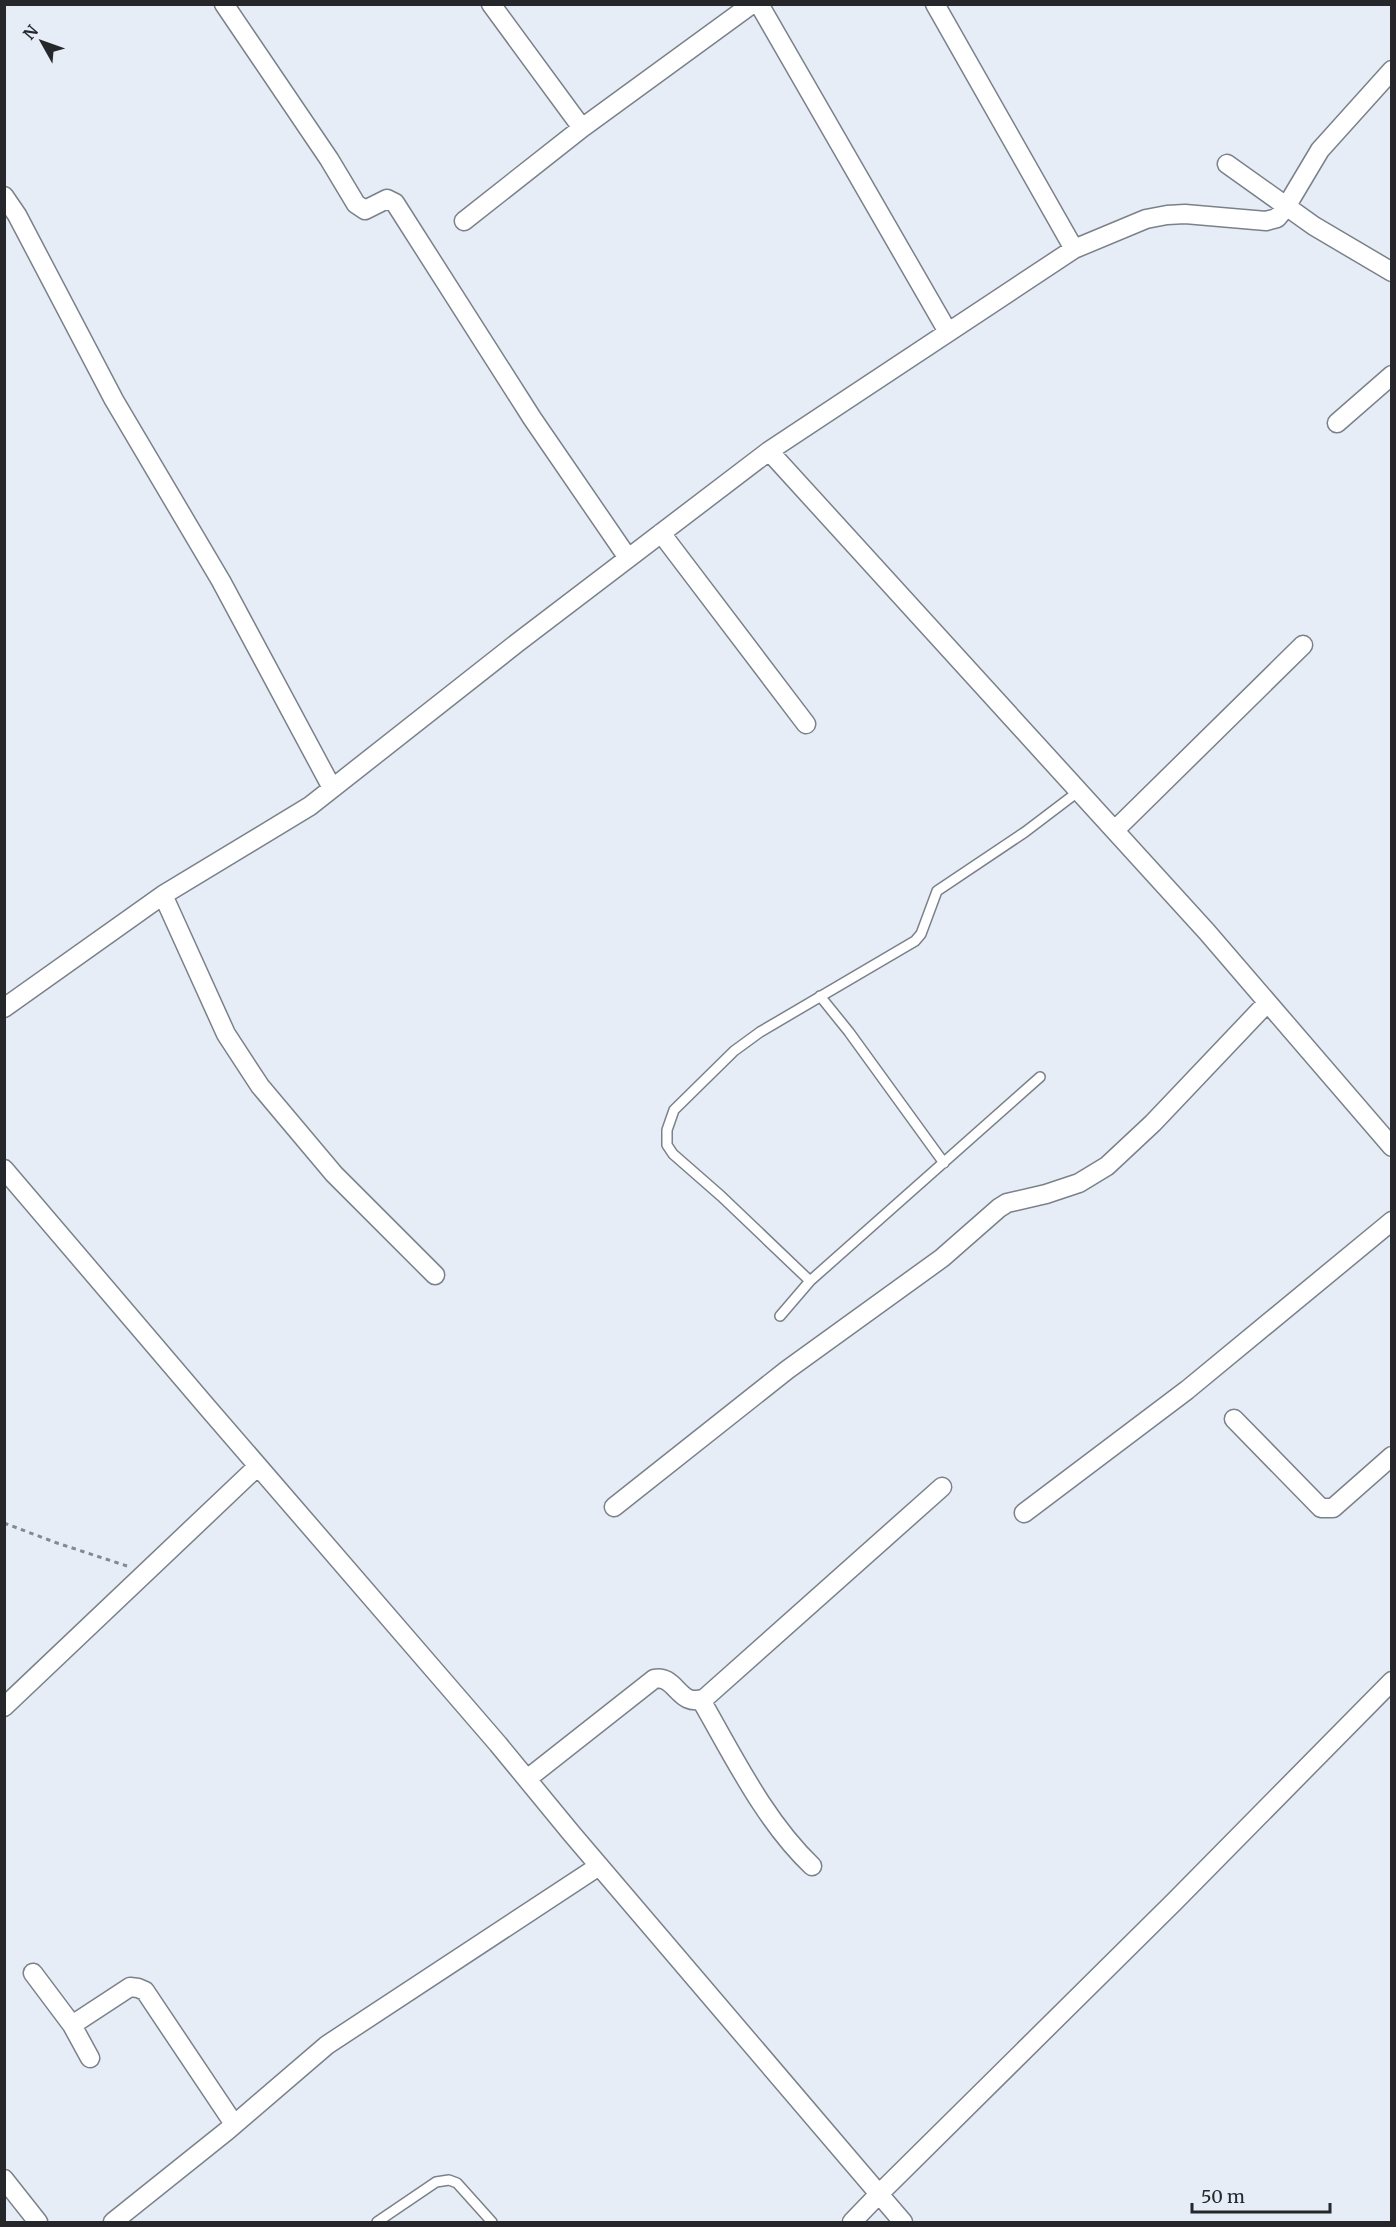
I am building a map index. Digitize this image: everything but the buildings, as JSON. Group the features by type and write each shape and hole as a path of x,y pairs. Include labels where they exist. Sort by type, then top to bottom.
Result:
{"street":[{"path":"224,4 329,159 356,204 365,210 387,199 395,203 531,418 628,558"},
{"path":"491,4 582,128"},
{"path":"464,220 582,128 752,4"},
{"path":"759,4 948,332"},
{"path":"935,4 1074,249"},
{"path":"4,1008 162,895 310,806 769,451 1074,249 1146,219 1185,214 1266,221 1277,218 1320,150 1392,70"},
{"path":"1227,164 1286,207 1392,272"},
{"path":"4,196 17,215 114,400 221,581 332,788"},
{"path":"1337,423 1392,375"},
{"path":"769,451 1207,932 1392,1147"},
{"path":"661,533 806,724"},
{"path":"1115,830 1303,645"},
{"path":"162,895 226,1034 260,1086 334,1174 435,1275"},
{"path":"614,1507 787,1370 942,1258 999,1208 1007,1203 1079,1183 1107,1166 1153,1123 1267,1002"},
{"path":"4,1169 527,1779 598,1866 903,2223"},
{"path":"1024,1513 1187,1390 1392,1221"},
{"path":"1234,1419 1320,1509 1334,1508 1392,1456"},
{"path":"4,1707 258,1466"},
{"path":"527,1779 654,1679 660,1678 667,1681 691,1701 701,1700 740,1670 942,1487"},
{"path":"852,2223 1392,1681"},
{"path":"701,1700 790,1845 812,1866"},
{"path":"113,2223 327,2045 598,1866"},
{"path":"33,1973 72,2025 90,2058"},
{"path":"72,2025 130,1987 146,1991 234,2124"},
{"path":"4,2179 33,2221"}],"lane":[{"path":"810,1281 721,1196 673,1154 667,1145 667,1130 674,1110 734,1051 760,1032 915,942 921,934 937,891 1025,832 1079,791"},
{"path":"820,996 849,1032 944,1163"},
{"path":"780,1316 810,1281 1040,1077"},
{"path":"377,2223 436,2182 443,2180 457,2183 492,2223"}],"path":[{"path":"4,1523 145,1572"}]}
